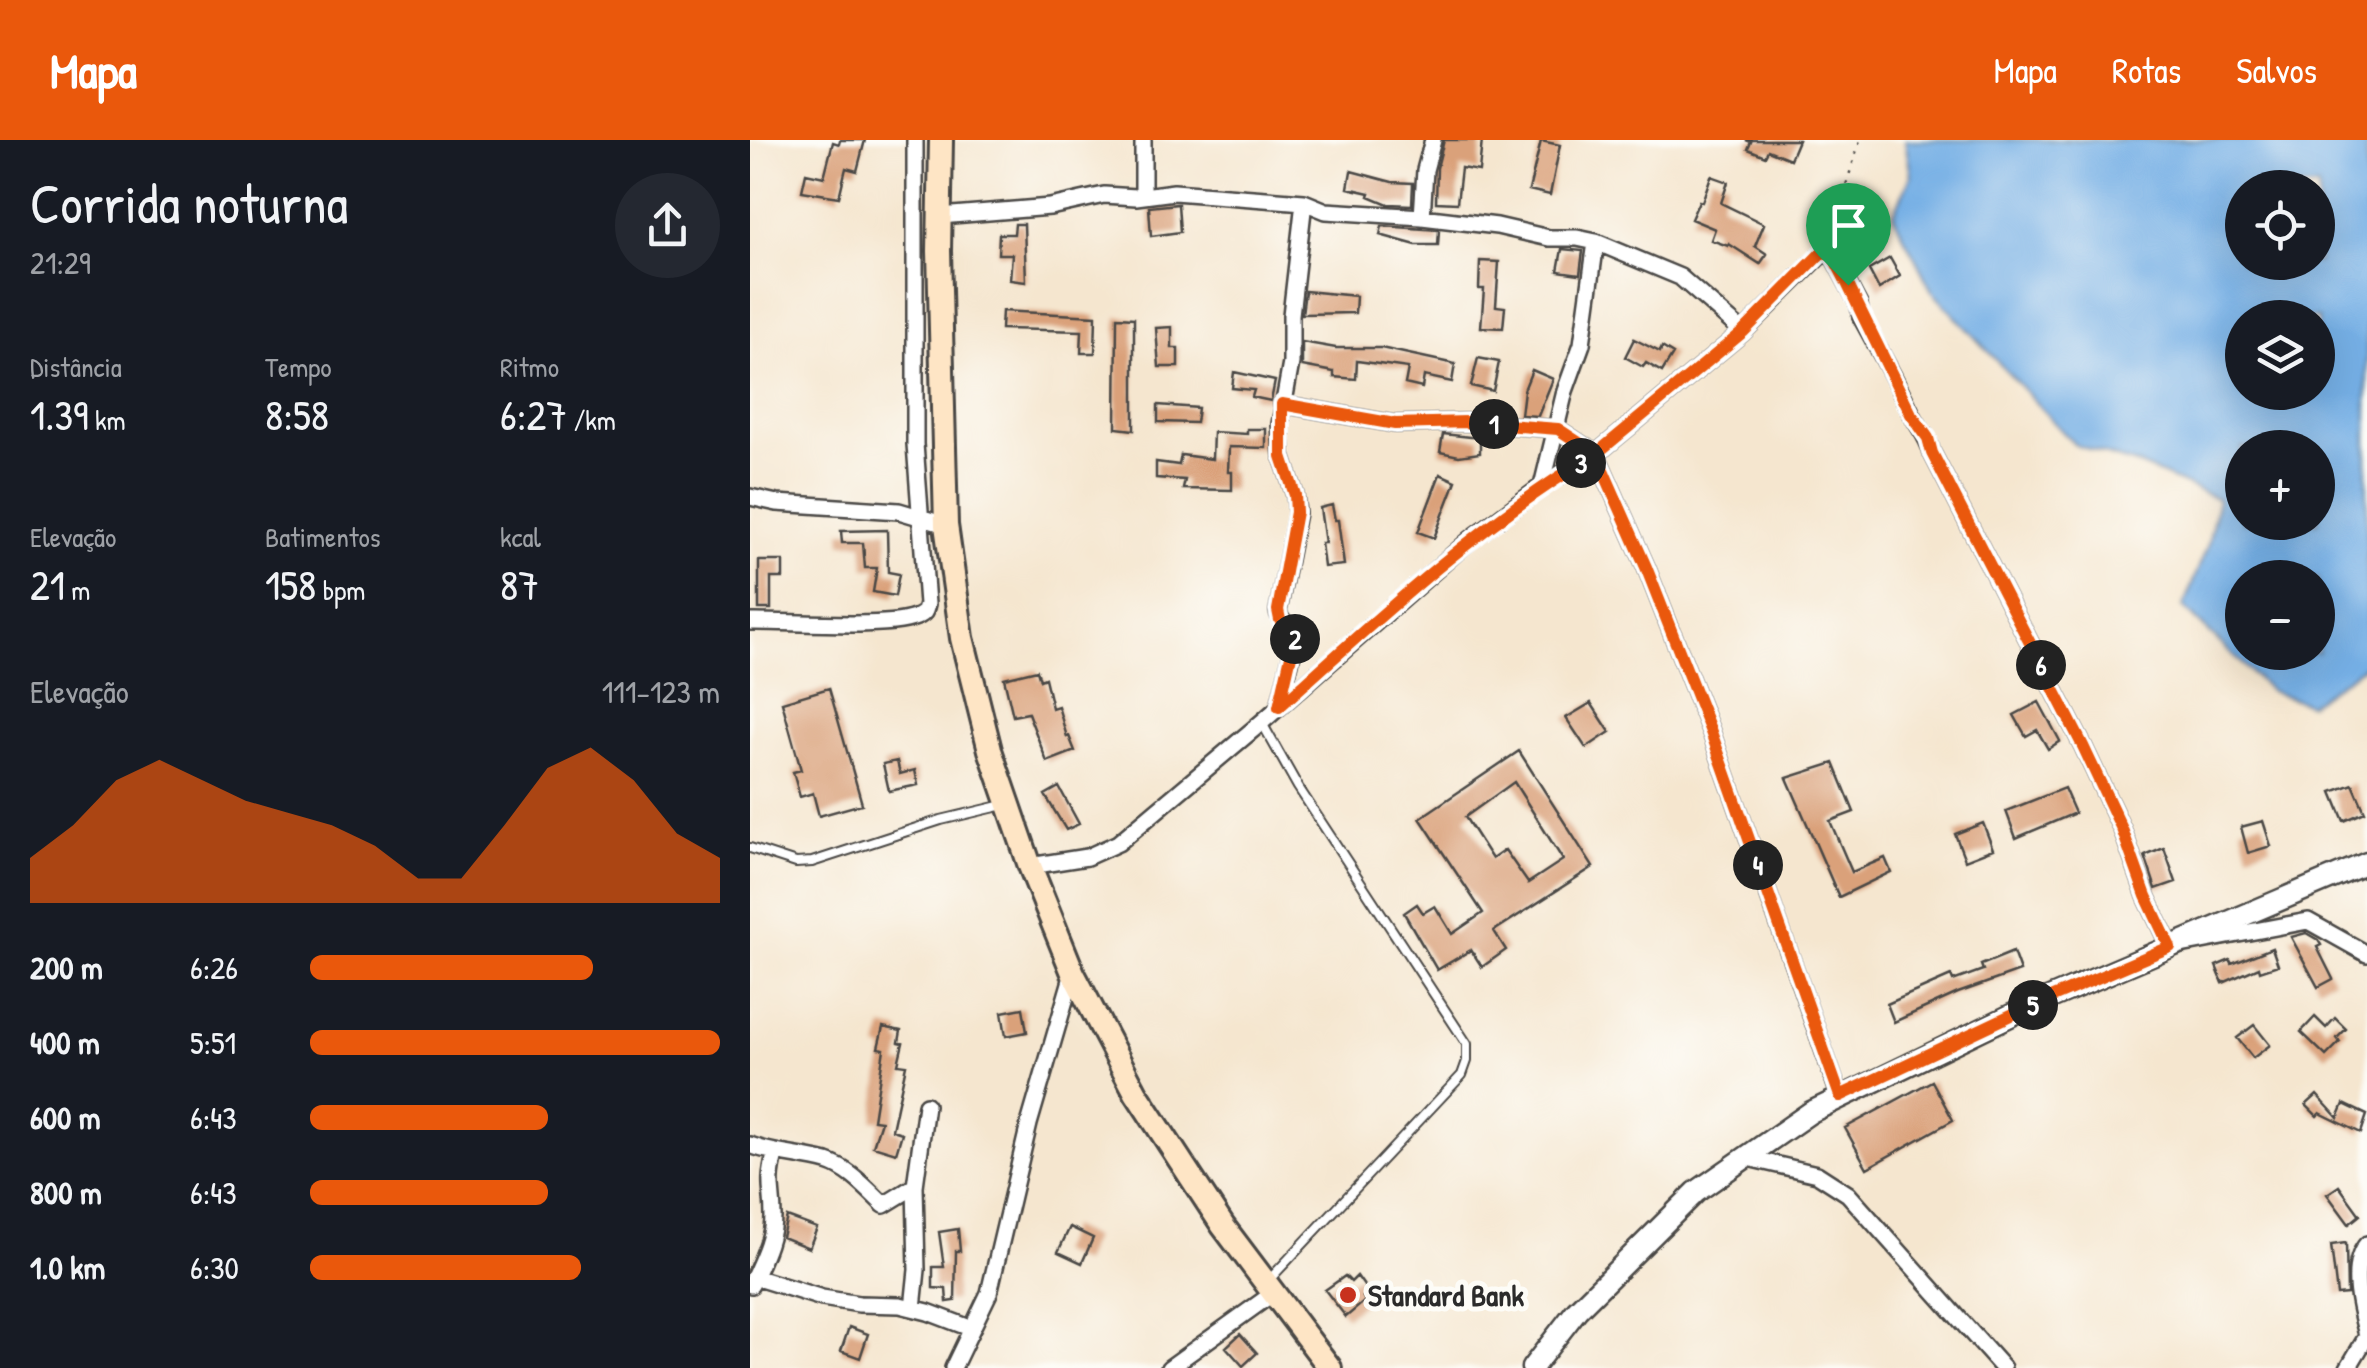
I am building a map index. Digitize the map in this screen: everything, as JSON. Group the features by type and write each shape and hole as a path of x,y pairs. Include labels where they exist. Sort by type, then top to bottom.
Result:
{"main road":[{"path":"941,140 946,525 962,638 990,750 1030,866 1073,972 1136,1093 1268,1289 1330,1368"}],"street":[{"path":"750,622 866,625 916,618 924,612 928,592 915,444 915,140"},
{"path":"1143,140 1143,196"},
{"path":"1422,217 1425,170 1432,140"},
{"path":"940,216 1050,207 1104,196 1174,192 1304,202 1326,211 1422,217 1527,231 1549,238 1596,242 1680,277 1743,332"},
{"path":"1279,707 1295,642 1278,610 1296,512 1295,495 1282,456 1282,404 1291,363 1290,315 1304,202"},
{"path":"1542,486 1565,391 1582,344 1596,242"},
{"path":"1030,866 1087,858 1118,843 1471,539 1542,486 1596,454 1743,332 1826,250 1832,254 1859,304 1861,317 1900,386 1911,414 1928,438 1932,453 2058,696 2122,829 2146,896 2170,947"},
{"path":"1282,404 1395,424 1467,422 1558,429 1596,454 1634,537 1711,732 1840,1096"},
{"path":"750,497 777,503 900,511 946,525"},
{"path":"1532,1368 1577,1310 1662,1223 1696,1192 1811,1112 2022,1010 2367,863"},
{"path":"2170,947 2308,921 2367,954"},
{"path":"954,1368 989,1293 1029,1124 1073,972"},
{"path":"912,1308 917,1270 915,1186 926,1105"},
{"path":"750,1145 776,1154 830,1163 856,1179 884,1205 915,1186"},
{"path":"776,1154 768,1189 773,1216 771,1234 752,1282 822,1298 912,1308 970,1328"},
{"path":"1748,1158 1817,1174 1848,1194 2003,1368"},
{"path":"2348,1368 2367,1335 2361,1316 2357,1263 2367,1244"},
{"path":"1169,1368 1268,1289"}],"lane":[{"path":"1262,722 1298,787 1468,1044 1462,1075 1268,1289"},
{"path":"750,848 796,863 812,862 941,820 1008,804"}],"path":[{"path":"1826,250 1860,140"}],"water":[{"path":"1905,140 2367,140 2367,664 2309,704 2270,691 2248,670 2335,670 2335,560 2225,560 2225,648 2183,607 2208,545 2218,499 2142,466 2075,445 1932,291 1893,215 1911,176"}],"building":[{"path":"840,140 865,140 857,171 846,168 839,197 802,191 806,173 824,177 833,142 839,144"},
{"path":"1444,140 1482,140 1479,171 1461,168 1457,203 1436,202 1437,168"},
{"path":"1746,140 1798,140 1790,159 1768,150 1765,156 1748,149 1751,142"},
{"path":"1541,141 1560,145 1550,195 1529,190"},
{"path":"1351,171 1392,182 1413,183 1412,205 1388,204 1369,196 1370,193 1348,188"},
{"path":"1711,176 1728,182 1721,203 1764,224 1755,246 1767,254 1760,264 1729,244 1711,240 1715,229 1691,219"},
{"path":"1178,204 1180,232 1151,236 1149,207"},
{"path":"1015,224 1024,224 1026,282 1010,280 1012,254 998,254 999,234 1014,234"},
{"path":"1382,226 1439,230 1438,245 1416,245 1380,235"},
{"path":"1562,249 1583,251 1580,274 1558,271"},
{"path":"1890,258 1900,276 1879,289 1869,270"},
{"path":"1480,261 1499,262 1496,306 1505,307 1503,328 1481,327 1484,289 1479,289"},
{"path":"1305,291 1356,296 1355,313 1302,314"},
{"path":"1002,311 1096,316 1095,353 1081,353 1082,331 1001,329"},
{"path":"1117,317 1134,318 1134,430 1116,428"},
{"path":"1172,327 1172,348 1178,348 1178,367 1159,367 1156,328"},
{"path":"1634,339 1673,354 1662,372 1625,357"},
{"path":"1302,342 1336,348 1381,348 1455,364 1452,382 1424,376 1422,388 1405,384 1408,368 1357,361 1356,379 1334,377 1334,372 1302,366"},
{"path":"1478,358 1499,362 1493,391 1471,386"},
{"path":"1532,370 1553,379 1538,416 1521,415 1524,390"},
{"path":"1234,372 1275,381 1271,401 1252,397 1254,390 1232,388"},
{"path":"1158,405 1198,408 1196,423 1158,422"},
{"path":"1247,429 1266,429 1266,448 1229,447 1232,490 1183,489 1185,480 1156,478 1156,462 1179,465 1181,455 1212,459 1213,432 1247,434"},
{"path":"1443,434 1480,438 1480,453 1459,456 1440,452"},
{"path":"1440,474 1456,481 1434,538 1418,532"},
{"path":"1332,505 1344,565 1324,567 1320,508"},
{"path":"887,530 888,572 899,574 895,596 873,592 877,568 865,568 863,543 842,543 841,531"},
{"path":"759,561 783,561 783,578 771,578 771,609 759,609"},
{"path":"1037,670 1040,680 1045,678 1052,708 1058,706 1075,751 1047,762 1028,713 1013,716 1004,678"},
{"path":"829,688 862,804 819,816 813,793 800,797 793,772 801,770 782,702"},
{"path":"2039,702 2060,741 2048,749 2037,730 2026,736 2014,715"},
{"path":"1591,703 1610,732 1586,748 1566,718"},
{"path":"1519,751 1593,867 1494,931 1506,950 1482,967 1471,950 1437,970 1404,913 1417,904 1423,913 1435,906 1452,934 1483,913 1420,818","holes":["1514,782 1563,860 1528,883 1505,850 1492,859 1465,817"]},
{"path":"897,761 900,774 915,770 918,785 889,791 883,764"},
{"path":"1834,763 1854,812 1830,821 1852,872 1885,858 1891,872 1839,897 1787,778"},
{"path":"2353,784 2365,812 2344,821 2332,792"},
{"path":"1059,787 1079,824 1066,830 1045,795"},
{"path":"2064,788 2075,813 2016,838 2006,811"},
{"path":"2263,821 2271,846 2248,853 2241,827"},
{"path":"1983,823 1993,849 1965,860 1955,834"},
{"path":"2164,848 2176,882 2156,889 2145,856"},
{"path":"2306,933 2321,945 2317,947 2333,979 2318,987 2291,937"},
{"path":"2272,948 2278,965 2260,971 2259,967 2223,983 2216,966"},
{"path":"2013,952 2020,971 1894,1022 1887,1004 1951,976 1953,981 1983,970 1981,965"},
{"path":"1023,1008 1027,1032 1006,1036 1002,1012"},
{"path":"2315,1017 2326,1028 2335,1018 2346,1029 2326,1056 2301,1032"},
{"path":"2254,1025 2270,1045 2253,1058 2237,1038"},
{"path":"883,1027 901,1031 899,1042 903,1043 898,1064 906,1065 892,1130 902,1133 896,1153 873,1146 881,1121 873,1120 884,1049 878,1048"},
{"path":"1932,1081 1953,1120 1867,1168 1845,1128"},
{"path":"2317,1095 2338,1118 2344,1104 2367,1115 2361,1133 2320,1113 2317,1116 2306,1105"},
{"path":"2339,1186 2360,1215 2349,1224 2327,1194"},
{"path":"787,1217 817,1228 809,1248 782,1237"},
{"path":"1070,1227 1093,1238 1082,1263 1058,1252"},
{"path":"958,1229 955,1301 947,1302 946,1289 933,1288 933,1267 944,1267 939,1232"},
{"path":"2346,1243 2347,1294 2337,1295 2331,1245"},
{"name":"Standard Bank","path":"1345,1276 1351,1282 1357,1276 1369,1293 1346,1317 1325,1290"},
{"path":"849,1327 868,1334 860,1358 841,1351"},
{"path":"1240,1334 1257,1353 1243,1366 1226,1347"}],"place":[{"name":"Standard Bank","path":"1348,1295"}],"route":[{"path":"1848,285 1832,254 1822,252 1743,332 1596,454 1558,429 1467,422 1395,424 1282,404 1282,456 1295,495 1296,512 1278,610 1280,620 1295,638 1279,707 1471,539 1542,486 1596,454 1615,492 1711,732 1840,1096 2022,1010 2170,947 2083,746 1848,285"}]}
